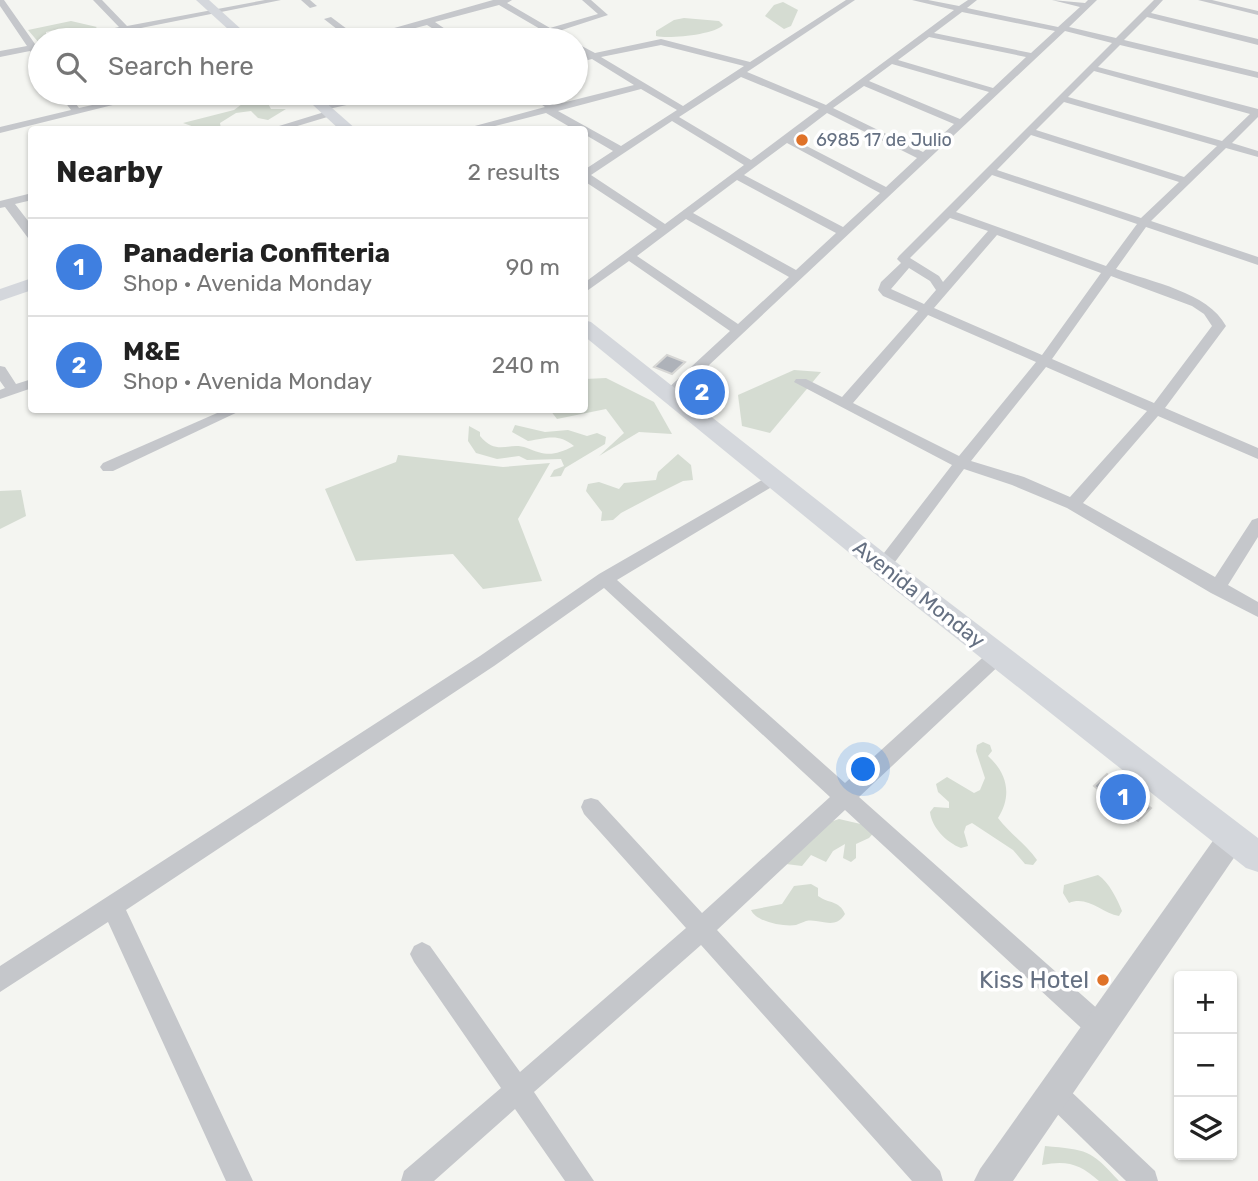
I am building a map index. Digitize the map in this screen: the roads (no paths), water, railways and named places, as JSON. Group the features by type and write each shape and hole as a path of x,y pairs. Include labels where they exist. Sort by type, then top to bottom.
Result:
{"main road":[{"path":"202,0 233,28"},
{"path":"322,105 346,126"},
{"path":"0,295 28,285"},
{"name":"Avenida Monday","path":"588,329 883,566 1258,857"}],"street":[{"path":"0,0 28,36"},
{"path":"97,0 125,28"},
{"path":"131,28 278,0"},
{"path":"305,0 313,6"},
{"path":"559,28 604,15 586,0"},
{"path":"588,172 849,0"},
{"path":"916,0 1119,40 1258,75"},
{"path":"588,286 973,0"},
{"path":"1056,0 1089,3"},
{"path":"942,290 929,274 907,264 903,259 1158,0"},
{"path":"1202,0 1258,13"},
{"path":"409,28 502,1 544,28"},
{"path":"670,394 1089,3"},
{"path":"1145,14 1258,41"},
{"path":"328,19 341,28"},
{"path":"430,23 438,28"},
{"path":"927,34 1033,56"},
{"path":"588,58 661,42 751,65"},
{"path":"0,54 28,48"},
{"path":"588,53 684,110"},
{"path":"891,61 995,91"},
{"path":"1092,68 1258,113"},
{"path":"740,73 827,109 924,157"},
{"path":"863,82 961,123"},
{"path":"588,99 640,86"},
{"path":"1061,98 1258,154"},
{"path":"72,105 76,111"},
{"path":"0,130 103,105"},
{"path":"282,126 348,105"},
{"path":"546,105 578,126"},
{"path":"481,126 566,105"},
{"path":"883,566 961,463 1045,360 1144,222 1258,113"},
{"path":"672,117 751,165"},
{"path":"1030,131 1186,181"},
{"path":"588,132 621,151"},
{"path":"786,139 887,192"},
{"path":"990,171 1258,261"},
{"path":"737,176 844,232"},
{"path":"588,178 665,229"},
{"path":"28,197 4,204 28,231"},
{"path":"948,213 1192,301 1205,307 1215,317 1219,326 1196,360 1156,409 1073,504"},
{"path":"686,214 797,276"},
{"path":"845,403 995,230"},
{"path":"629,256 738,330"},
{"path":"907,264 885,285 884,290 1258,454"},
{"path":"0,370 7,392 28,384"},
{"path":"802,382 961,463 1018,481 1073,504 1258,610"},
{"path":"107,467 223,413"},
{"path":"0,980 487,660 605,579 774,478"},
{"path":"1217,588 1258,524"},
{"path":"605,579 1100,1028"},
{"path":"414,1181 702,929 998,655"},
{"path":"591,807 930,1181"},
{"path":"992,1181 1232,837"},
{"path":"112,906 240,1181"},
{"path":"422,954 581,1181"},
{"path":"1054,1093 1145,1181"}],"place":[{"name":"6985 17 de Julio","path":"802,140"},
{"name":"M&E","path":"702,392"},
{"name":"Panaderia Confiteria","path":"1123,797"},
{"name":"Kiss Hotel","path":"1103,980"}]}
